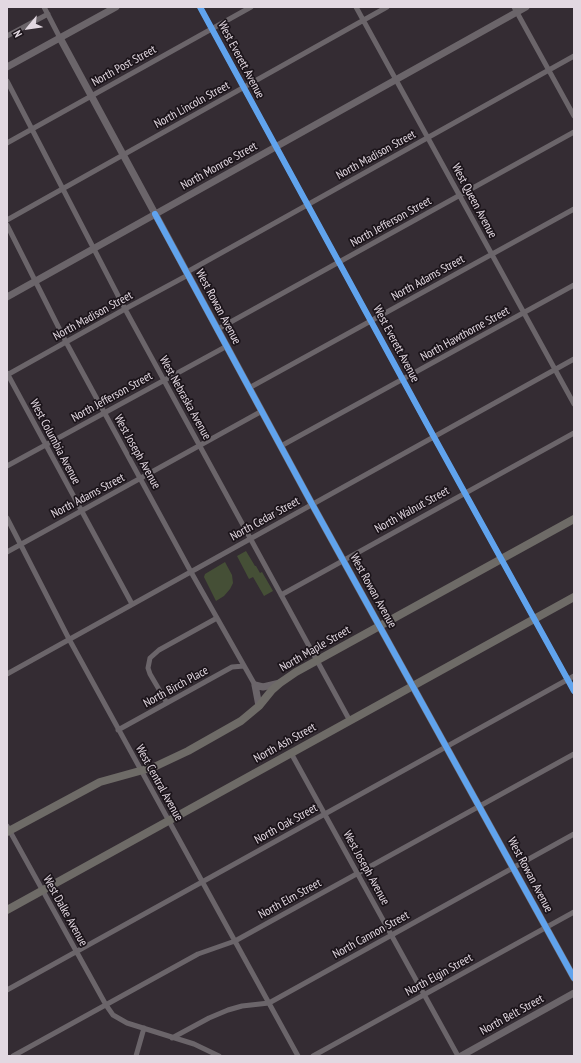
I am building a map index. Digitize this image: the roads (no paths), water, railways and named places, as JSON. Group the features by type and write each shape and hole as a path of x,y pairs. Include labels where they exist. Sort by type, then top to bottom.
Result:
{"main road":[{"name":"North Maple Street","path":"8,829 100,782 142,771 165,763 250,715 280,683 574,519"},
{"name":"North Ash Street","path":"7,910 574,597"}],"street":[{"name":"West Rowan Avenue","path":"44,7 312,504 574,978"},
{"path":"7,67 116,7"},
{"name":"West Everett Avenue","path":"200,7 402,380 574,691"},
{"name":"North Post Street","path":"7,143 251,7"},
{"name":"West Queen Avenue","path":"356,7 397,79 574,404"},
{"name":"North Lincoln Street","path":"7,220 387,7"},
{"name":"North Monroe Street","path":"7,297 397,79 515,10 526,7"},
{"path":"515,10 574,116"},
{"path":"7,36 48,14"},
{"name":"North Madison Street","path":"7,374 188,274 307,205 574,56"},
{"name":"West Nebraska Avenue","path":"7,81 125,309 350,721"},
{"name":"North Jefferson Street","path":"218,329 574,132"},
{"name":"North Adams Street","path":"250,388 574,209"},
{"name":"West Joseph Avenue","path":"7,226 66,342 216,618 255,685"},
{"name":"North Hawthorne Street","path":"281,446 574,285"},
{"name":"North Jefferson Street","path":"7,466 227,346"},
{"name":"North Cedar Street","path":"7,674 574,359"},
{"name":"West Columbia Avenue","path":"7,374 132,604"},
{"name":"North Adams Street","path":"7,552 262,411"},
{"name":"North Walnut Street","path":"281,595 574,432"},
{"name":"West Central Avenue","path":"7,518 118,730 298,1056"},
{"path":"166,703 150,674 148,668 150,658 159,650 216,618"},
{"name":"North Birch Place","path":"118,730 232,667 244,666"},
{"name":"North Oak Street","path":"7,990 574,676"},
{"path":"259,706 255,685 263,687 280,683"},
{"name":"West Joseph Avenue","path":"291,753 424,995 460,1056"},
{"name":"North Elm Street","path":"13,1056 198,954 235,941 574,754"},
{"name":"West Dalke Avenue","path":"8,829 113,1015 127,1023 194,1044 219,1056"},
{"name":"North Cannon Street","path":"172,1038 208,1018 228,1010 242,1006 269,1003 574,834"},
{"name":"North Elgin Street","path":"313,1056 574,912"},
{"name":"North Belt Street","path":"460,1056 574,993"},
{"path":"136,1056 144,1028"}]}
